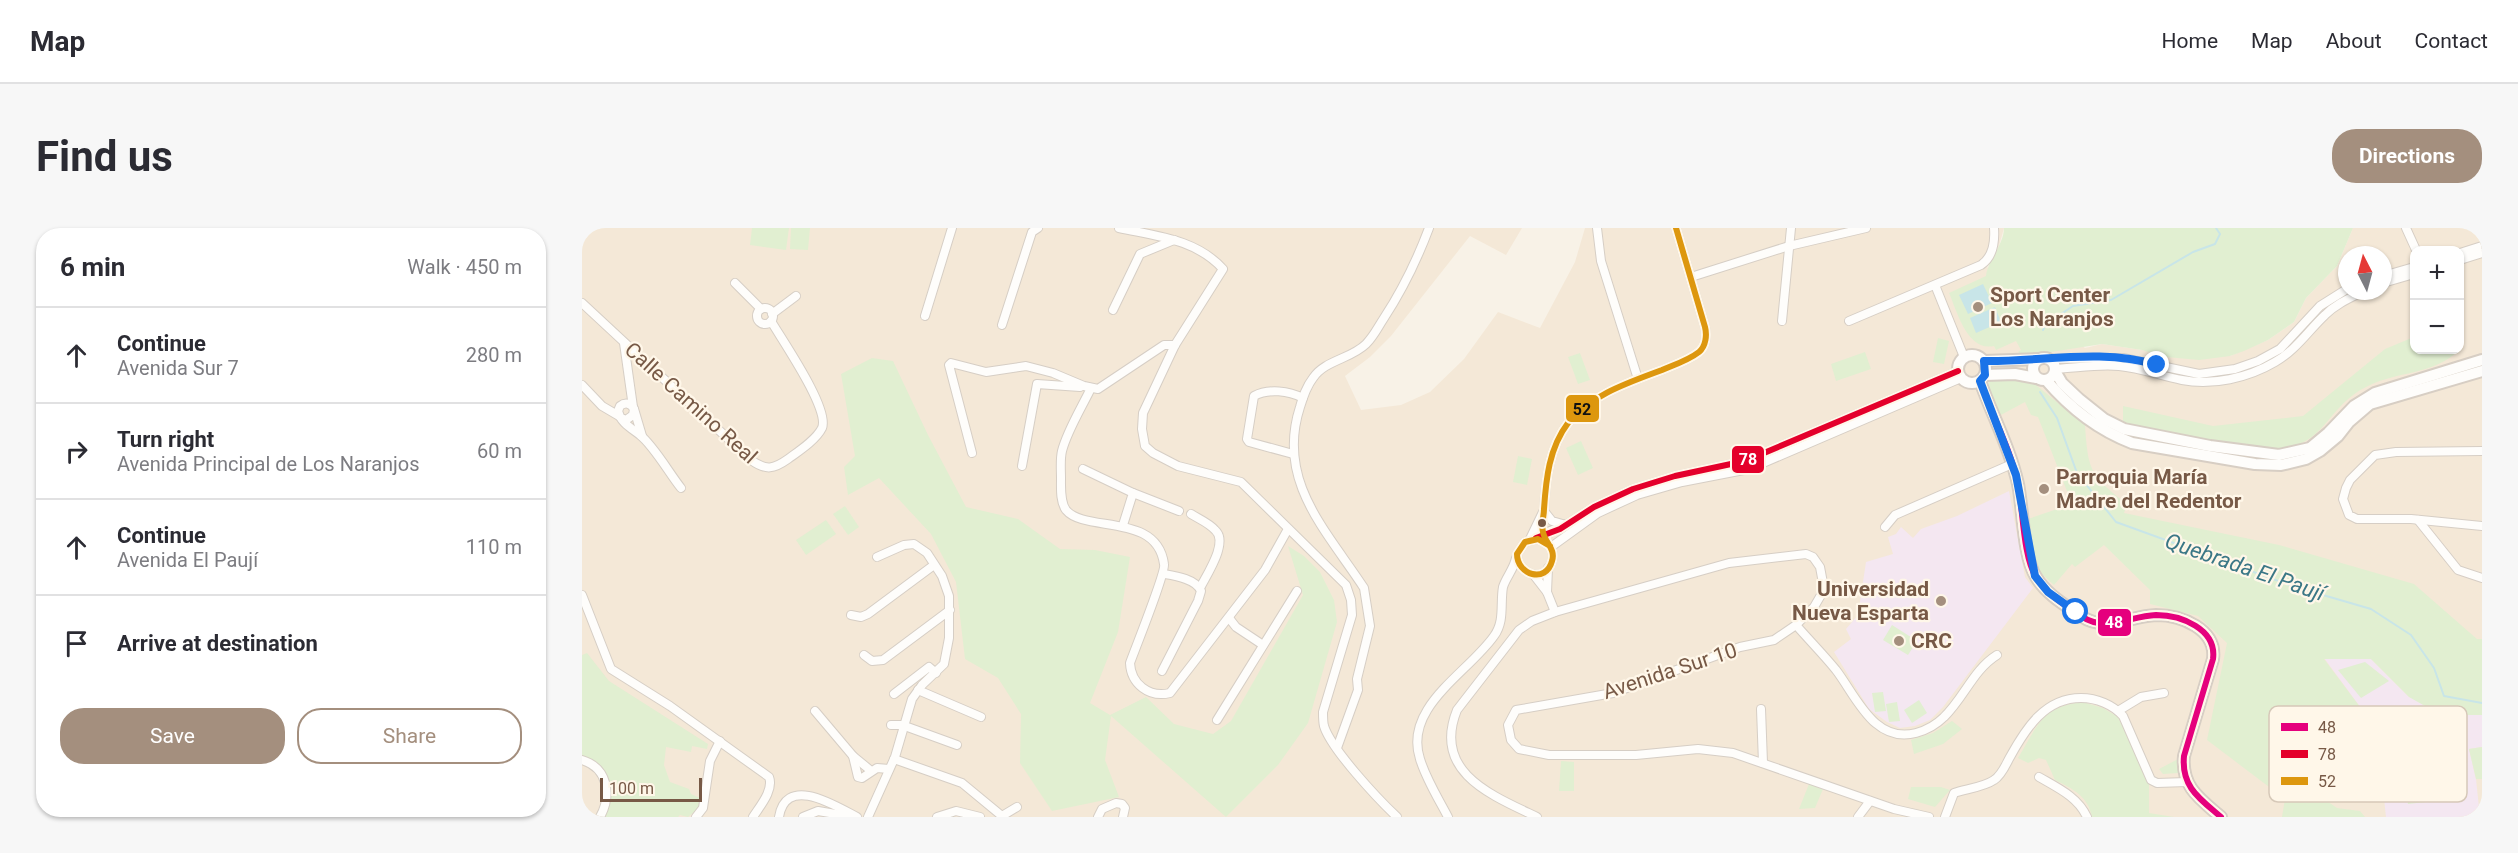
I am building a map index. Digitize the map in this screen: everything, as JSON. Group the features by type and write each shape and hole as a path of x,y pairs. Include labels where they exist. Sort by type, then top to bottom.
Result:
{"main road":[{"path":"2055,370 2053,376 2041,379 2014,374 1968,382 1960,375 1959,363 1964,357 1977,356 1984,361 2043,359 2053,362 2062,383 2079,399 2104,418 2124,429 2210,446 2279,455 2310,448 2354,406 2375,393 2482,360"},
{"path":"2043,359 2032,369 2061,398 2086,418 2132,443 2273,465 2298,461 2320,451 2370,404 2482,371"},
{"path":"1984,361 1982,378 2018,484 2032,568 2035,576 2048,592 2092,622 2116,624 2147,616 2168,616 2198,627 2210,639 2213,645 2213,659 2184,756 2183,768 2187,782 2199,797 2221,817"}],"street":[{"path":"925,316 952,228"},
{"path":"1002,325 1032,232 1038,228"},
{"path":"1119,228 1174,240 1204,250 1223,269 1175,345 1143,413 1142,429 1145,446 1159,457 1178,466 1241,482 1346,585 1351,600 1352,615 1323,712 1324,727 1337,748 1372,793 1397,817"},
{"path":"1337,748 1358,690 1357,679 1370,626 1368,604 1364,588 1303,492 1297,477 1293,454 1294,427 1303,398 1313,377 1322,369 1358,352 1377,331 1415,266 1429,228"},
{"path":"1597,228 1601,261 1638,379"},
{"path":"1537,538 1544,511 1551,457 1568,423 1587,404 1638,379 1675,365 1698,353 1704,347 1707,333 1676,228"},
{"path":"1782,321 1791,228"},
{"path":"1691,277 1789,246 1866,228"},
{"path":"1849,321 1969,272 1985,262 1995,241 1994,228"},
{"path":"2406,228 2414,246"},
{"path":"1113,310 1140,254 1174,240"},
{"path":"2464,252 2482,246"},
{"path":"2464,259 2482,253"},
{"path":"2392,273 2410,268"},
{"path":"2392,280 2410,275"},
{"path":"735,283 761,309 766,308 772,317 796,296"},
{"path":"1935,285 1964,357"},
{"path":"2043,359 2123,358 2199,374 2235,369 2258,362 2280,349 2320,306 2338,295"},
{"path":"2055,370 2112,365 2141,369 2193,382 2239,376 2259,370 2283,357 2300,343 2326,314 2346,300"},
{"name":"Calle Camino Real","path":"582,303 751,460 768,469 776,467 805,446 819,432 824,420 823,411 772,317 766,324 759,321 757,316 761,309"},
{"path":"582,386 602,406 626,420 632,417 632,389 624,343"},
{"path":"1022,466 1037,384 1098,389 1164,345 1175,345"},
{"path":"972,453 949,365 951,363 986,372 1026,366 1053,373 1088,387"},
{"path":"1448,817 1420,761 1417,738 1420,722 1434,700 1474,661 1495,635 1500,624 1504,586 1520,546 1640,486 1686,473 1745,461 1960,375"},
{"path":"1550,546 1598,513 1637,495 1682,482 1749,469 1960,375"},
{"path":"1088,387 1062,451 1061,498 1066,510 1074,515 1096,522 1123,525 1154,542 1163,558 1164,574 1156,589 1130,663 1131,675 1140,687 1159,695 1170,693 1265,570 1288,529"},
{"path":"632,389 618,411 620,417 642,436 681,488"},
{"path":"1293,454 1247,440 1251,405 1254,396 1267,392 1295,394 1303,398"},
{"path":"602,406 628,404 633,408 642,436"},
{"path":"632,429 639,423"},
{"path":"2482,451 2406,452 2375,455 2350,480 2343,499 2349,515 2357,519 2418,520 2482,526"},
{"path":"1885,527 1895,515 2012,464"},
{"path":"1083,469 1133,493 1179,511"},
{"path":"1123,525 1133,493"},
{"path":"1544,511 1552,521 1566,525"},
{"path":"1537,538 1540,514 1544,511"},
{"path":"1162,672 1198,601 1200,588 1218,550 1220,537 1215,530 1191,514"},
{"path":"2418,520 2458,570 2482,578"},
{"path":"1537,538 1550,546 1553,558 1548,568 1546,592"},
{"path":"868,817 894,759 902,725 912,699 944,664 947,656 950,610 950,596 942,576 927,553 914,544 904,545 877,557"},
{"name":"Avenida Sur 10","path":"1538,817 1500,798 1464,774 1452,752 1450,738 1451,725 1457,710 1482,676 1526,625 1555,612 1729,563 1806,554 1813,557 1820,567 1822,589 1814,608 1796,625 1774,640 1740,647 1613,693 1516,710 1508,725 1511,740 1519,749 1549,755 1636,755 1698,749 1733,753 1870,801 1929,817"},
{"path":"1517,557 1520,567 1530,574 1546,592 1555,612"},
{"path":"851,615 861,617 868,614 934,565"},
{"path":"1504,586 1517,575 1542,573 1548,568"},
{"path":"1164,574 1184,579 1200,588"},
{"path":"1217,720 1297,591"},
{"path":"583,599 611,669 720,741 769,777 771,783 769,790 753,817"},
{"path":"864,655 873,661 883,660 950,610"},
{"path":"1229,618 1236,627 1263,645"},
{"path":"1796,625 1836,670 1870,719 1877,726 1894,733 1913,734 1939,723 1987,662 1997,655"},
{"path":"894,694 929,667 936,673"},
{"path":"918,690 981,717"},
{"path":"2118,711 2141,697 2164,693"},
{"path":"1945,817 1954,793 1994,780 2002,771 2031,722 2048,707 2068,698 2086,698 2107,704 2118,711 2123,716 2151,780 2157,783 2187,782"},
{"path":"1761,709 1763,763"},
{"path":"815,711 853,756 870,770"},
{"path":"891,725 902,725 957,745"},
{"path":"696,817 703,808 706,773 720,741"},
{"path":"853,756 858,777 862,778 870,770 889,769"},
{"path":"894,759 962,783 1002,816 1017,807"},
{"path":"582,760 594,765 602,772 606,784 604,808 600,817"},
{"path":"2039,777 2068,794 2083,807 2087,817"},
{"path":"779,817 781,807 788,801 799,795 813,795 857,817"},
{"path":"1858,817 1870,801"},
{"path":"1098,817 1102,809 1116,803 1122,804 1125,808 1123,817"},
{"path":"803,817 811,812 822,811 851,817"},
{"path":"938,817 964,811 980,817"}],"shaded area":[{"path":"582,228 1522,228 1506,255 1470,236 1391,336 1370,357 1345,376 1361,410 1401,405 1430,392 1464,359 1498,312 1540,328 1575,262 1585,228 2004,228 1999,246 1987,267 2085,348 2102,344 2142,350 2230,356 2268,340 2294,322 2306,298 2338,264 2338,300 2392,300 2392,246 2345,246 2353,228 2482,228 2482,817 582,817"},
{"name":"Universidad Nueva Esparta","path":"2009,491 2025,577 2033,588 1943,707 1930,720 1915,726 1900,728 1887,722 1869,709 1834,652 1851,639 1846,629 1858,615 1866,562 1893,554 1888,537 1896,534 1901,527 1913,538 1921,529 1957,516"},
{"path":"2324,658 2371,659 2409,697 2446,706 2359,706"},
{"path":"2467,711 2482,715 2482,747 2469,749 2476,779 2480,817 2386,817 2384,802 2467,802"}],"green space":[{"path":"752,228 789,228 786,250 750,245"},
{"path":"791,228 810,228 808,250 790,249"},
{"path":"2004,228 2353,228 2345,246 2338,246 2337,266 2306,298 2294,322 2268,340 2244,351 2230,356 2199,360 2166,357 2142,350 2102,344 2026,356 2018,352 2021,350 2016,341 1996,350 1994,346 1977,343 1964,328 1949,293 1986,276"},
{"path":"1938,338 1949,341 1944,364 1933,362"},
{"path":"2410,339 2410,354 2454,354 2439,364 2366,387 2341,405 2313,436 2288,448 2269,449 2171,434 2123,423 2123,406 2213,426 2303,416 2385,349"},
{"path":"1865,352 1871,369 1836,381 1831,364"},
{"path":"1580,353 1590,380 1578,384 1568,357"},
{"path":"872,358 893,361 966,507 1018,519 1060,549 1095,550 1130,557 1118,632 1090,703 1110,715 1146,697 1174,724 1213,734 1231,721 1303,595 1288,546 1304,556 1320,572 1334,600 1337,622 1308,723 1278,765 1226,817 1111,716 1105,760 1119,797 1052,811 1020,763 1021,714 998,678 965,659 956,582 931,534 879,478 848,495 844,467 855,456 841,374"},
{"path":"1990,381 2026,381 2036,385 2085,425 2090,463 2099,479 2127,504 2124,513 2279,545 2414,584 2477,639 2482,639 2482,715 2467,715 2467,706 2425,706 2409,697 2371,659 2324,659 2359,706 2269,706 2269,787 2207,740 2227,643 2198,616 2150,604 2150,590 2104,545 2075,567 2072,564 2054,585 2035,568 2025,520 2072,504 2038,417 2031,415 2025,402 1999,416 1987,386"},
{"path":"1581,441 1593,468 1578,475 1566,448"},
{"path":"1518,456 1532,459 1527,485 1513,482"},
{"path":"845,506 859,527 848,535 833,514"},
{"path":"826,520 836,534 806,555 796,540"},
{"path":"1892,625 1917,641 1908,655 1883,640"},
{"path":"587,653 609,681 708,744 707,749 692,746 691,752 666,747 664,765 670,782 689,789 691,794 702,799 699,808 688,817 680,815 678,817 603,817 609,799 609,781 600,766 582,758 582,655"},
{"path":"2365,662 2389,681 2361,698 2338,670"},
{"path":"1883,692 1886,711 1875,712 1872,693"},
{"path":"1919,700 1927,713 1912,723 1904,710"},
{"path":"1897,702 1900,721 1889,722 1886,704"},
{"path":"2083,702 2103,708 2118,717 2149,781 2149,813 2174,817 2092,817 2083,798 2074,790 2055,780 2046,760 2039,758 2028,763 2018,758 2043,719 2058,708"},
{"path":"1952,721 1962,729 1943,744 1914,754 1911,740 1933,733"},
{"path":"2482,747 2482,779 2476,779 2469,749"},
{"path":"2182,757 2178,773 2163,774 2159,769"},
{"path":"1561,761 1574,762 1574,791 1559,791"},
{"path":"1809,784 1823,789 1815,808 1799,809"},
{"path":"1911,787 1941,787 1950,790 1935,807 1908,799"},
{"path":"2284,802 2328,802 2337,808 2360,811 2365,817 2282,817"}],"water":[{"path":"1983,284 1992,303 1968,314 1959,295"},
{"path":"1995,307 2001,322 1976,333 1970,318"}],"waterway":[{"name":"Quebrada El Paují","path":"2043,330 2046,324 2073,306 2111,300 2193,252 2215,244 2220,234 2216,228"},
{"name":"Quebrada El Paují","path":"2040,392 2057,418 2077,473 2116,522 2292,586 2371,609 2411,635 2434,668 2444,696 2482,703"}],"transit line":[{"name":"52","path":"1550,546 1538,539 1525,542 1517,554 1518,561 1526,572 1544,573 1552,561 1553,553 1550,546 1544,536 1542,529 1546,486 1553,453 1568,423 1577,413 1599,397 1686,360 1699,352 1705,344 1705,327 1676,228"},
{"name":"78","path":"1536,538 1560,529 1594,507 1633,489 1675,476 1745,461 1958,371"},
{"name":"48","path":"1980,381 2015,471 2028,557 2036,577 2045,589 2090,621 2109,623 2146,616 2166,616 2186,621 2203,632 2209,639 2213,648 2213,659 2184,756 2184,767 2189,784 2194,791 2221,817"}],"place":[{"name":"Sport Center Los Naranjos","path":"1978,307"},
{"name":"Parroquia María Madre del Redentor","path":"2044,489"},
{"name":"Universidad Nueva Esparta","path":"1941,601"},
{"name":"CRC","path":"1899,641"}],"route":[{"path":"2076,612 2048,592 2035,576 2030,560 2016,475 1980,381 1985,375 1984,361 2018,362 2041,358 2098,357 2138,360 2157,365"}]}
